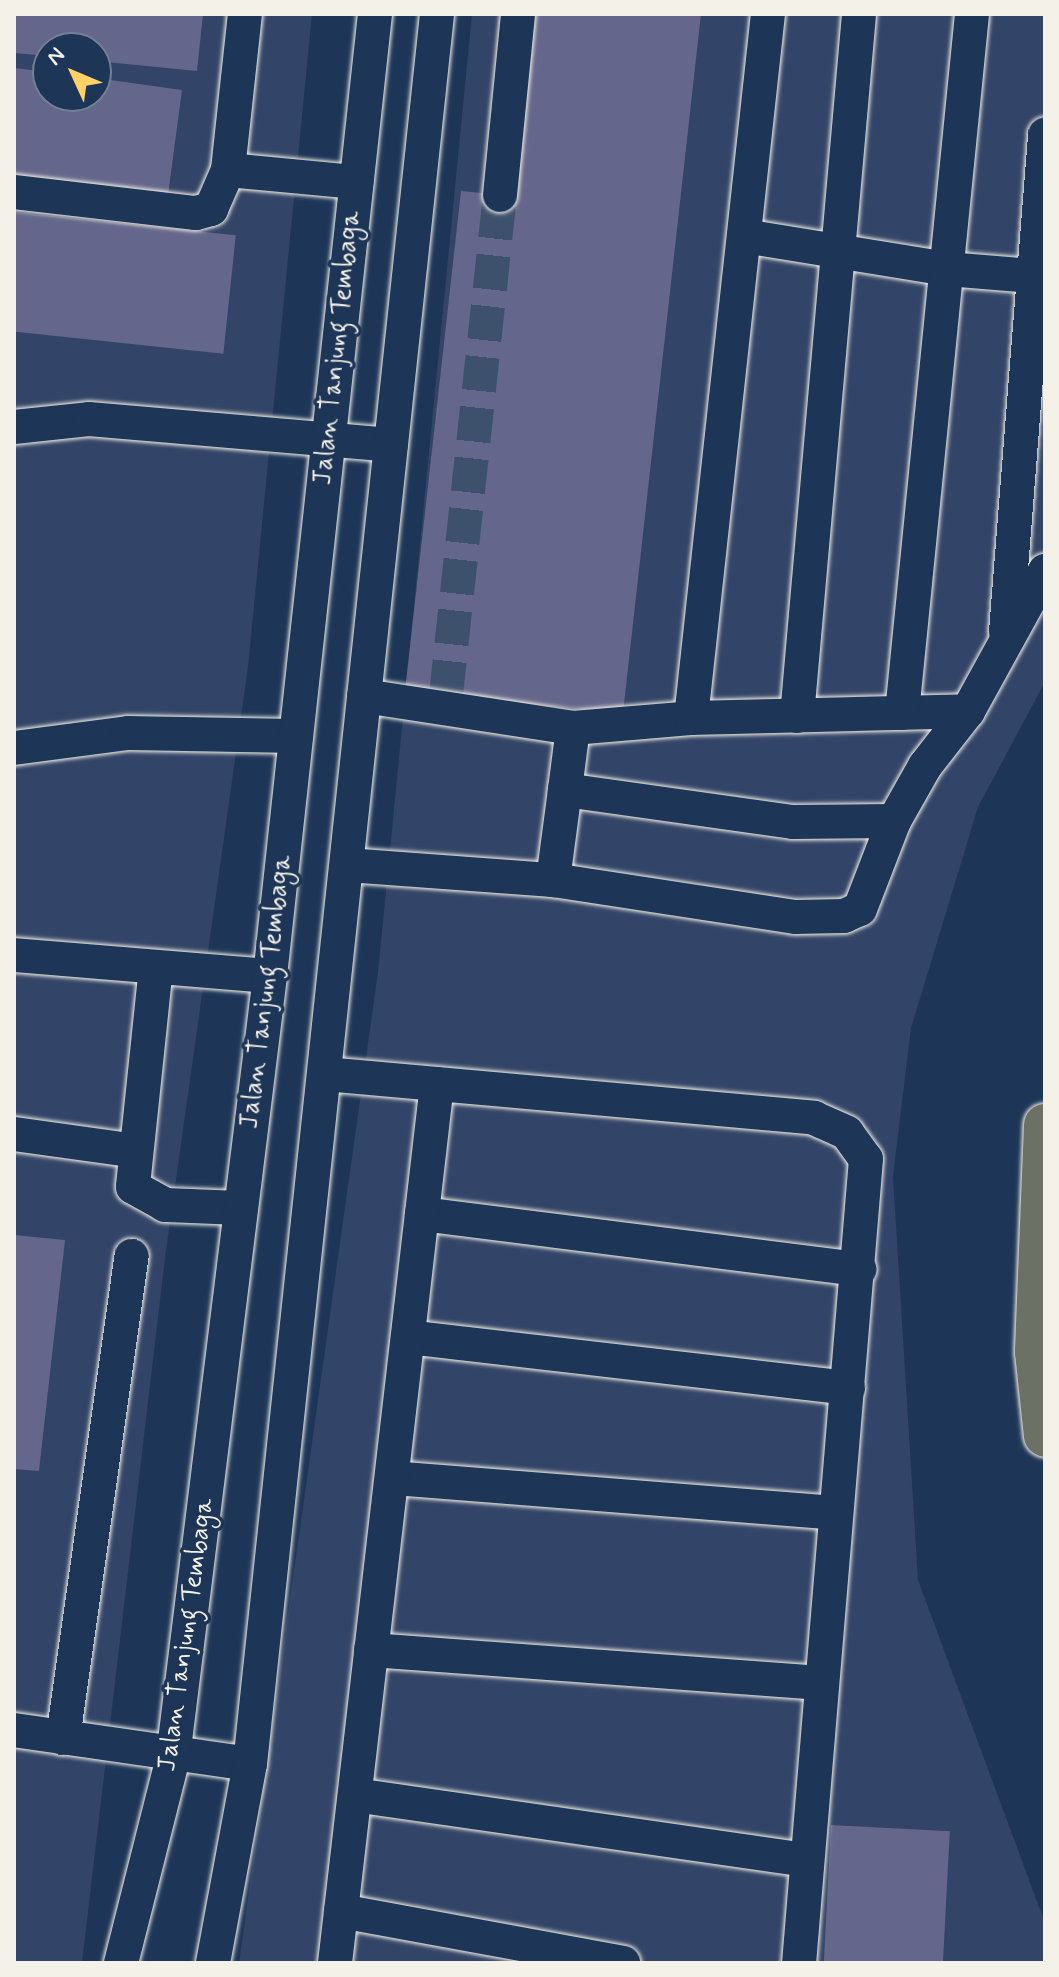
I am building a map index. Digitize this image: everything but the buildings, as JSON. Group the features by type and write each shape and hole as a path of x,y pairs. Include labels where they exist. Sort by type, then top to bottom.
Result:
{"main road":[{"path":"1045,1125 1036,1352 1045,1436"}],"lane":[{"path":"14,192 196,213 211,209 228,170 245,14"},
{"name":"Jalan Tanjung Tembaga","path":"121,1963 173,1757 270,976 375,14"},
{"path":"213,1963 250,1764 437,14"},
{"path":"500,195 518,14"},
{"path":"691,718 768,14"},
{"path":"797,716 859,14"},
{"path":"902,713 972,14"},
{"path":"1005,645 1039,276 1045,135"},
{"path":"228,170 356,182"},
{"path":"744,236 947,269 1039,276"},
{"path":"14,427 89,419 391,445"},
{"path":"347,865 553,880 795,917 844,916 860,909 894,821 925,766 968,711 1045,571"},
{"path":"364,696 445,701 573,728 691,718 968,711"},
{"path":"553,880 573,728"},
{"path":"14,748 128,733 296,736"},
{"path":"565,790 793,822 894,821"},
{"path":"14,955 270,976"},
{"path":"156,967 133,1187 165,1205 241,1208"},
{"path":"325,1074 814,1118 847,1133 866,1159 860,1269 818,1683 799,1963"},
{"path":"335,1963 437,1084"},
{"path":"14,1134 136,1151"},
{"path":"422,1214 860,1269"},
{"path":"63,1738 132,1256"},
{"path":"408,1337 848,1388"},
{"path":"392,1478 835,1513"},
{"path":"371,1650 818,1683"},
{"path":"14,1730 173,1757 250,1764"},
{"path":"355,1795 806,1860"},
{"path":"341,1911 623,1963"}],"shaded area":[{"path":"14,14 312,14 248,667 165,1258 82,1963 14,1963"},
{"path":"472,14 1045,14 1045,682 978,807 911,1028 893,1176 918,1580 1045,1923 1045,1963 239,1963 378,972"}],"tunnel":[{"path":"446,695 500,195"}]}
